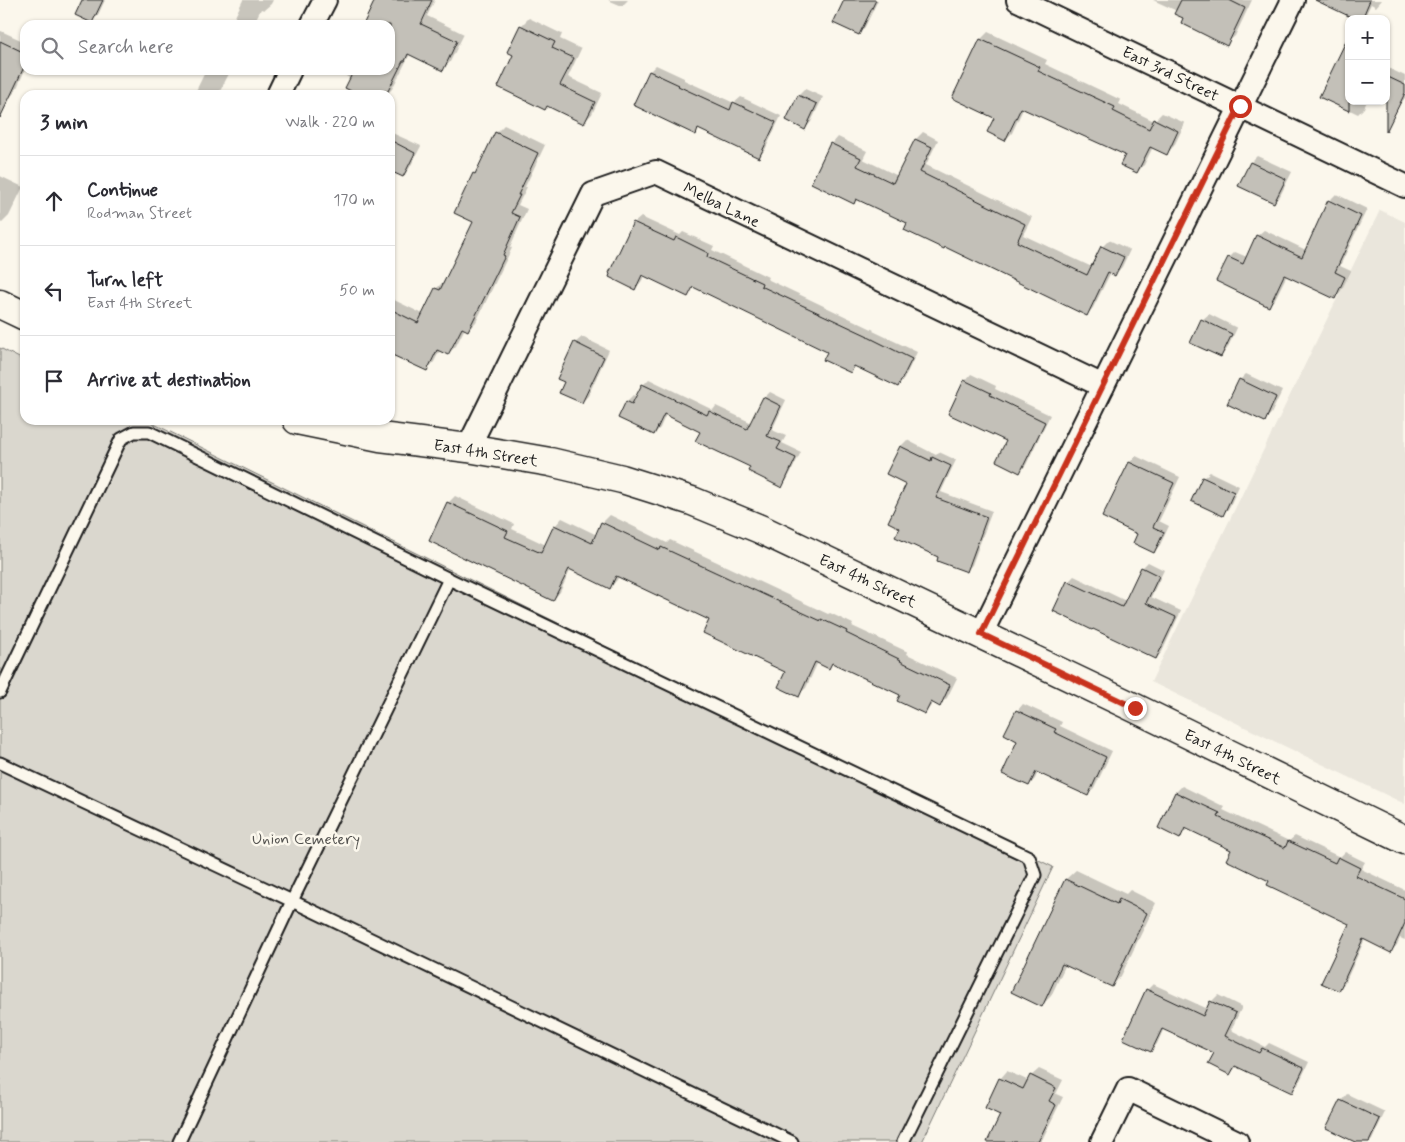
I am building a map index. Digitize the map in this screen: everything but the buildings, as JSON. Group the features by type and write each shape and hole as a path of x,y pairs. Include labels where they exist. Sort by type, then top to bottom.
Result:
{"street":[{"path":"315,20 325,0"},
{"name":"East 3rd Street","path":"1018,0 1405,186"},
{"path":"981,634 1293,0"},
{"path":"280,90 288,75"},
{"name":"Melba Lane","path":"468,448 593,194 656,172 1103,386"},
{"path":"0,304 20,314"},
{"name":"East 4th Street","path":"322,425 380,437 468,448 550,462 622,479 692,501 760,529 981,634 1405,840"},
{"path":"1102,1142 1128,1089 1237,1142"}],"lane":[{"path":"0,692 120,439 134,432 149,432 449,579 1029,857 1035,875 903,1142"},
{"path":"179,1142 292,901 449,579"},
{"path":"0,763 292,901 792,1142"}],"shaded area":[{"path":"1380,210 1405,222 1405,804 1151,682"}],"green space":[{"name":"Union Cemetery","path":"0,348 20,358 20,425 156,425 1053,867 922,1142 0,1142"}],"route":[{"path":"1135,708 981,634 1240,106"}]}
